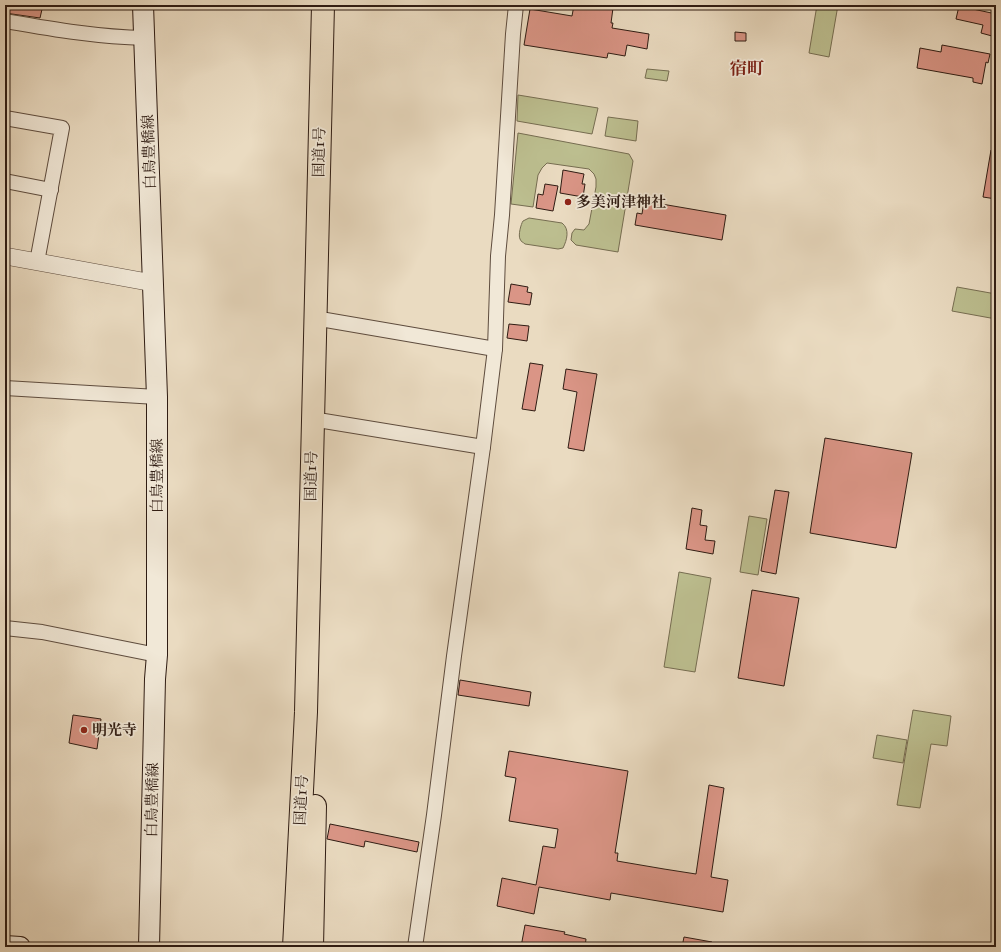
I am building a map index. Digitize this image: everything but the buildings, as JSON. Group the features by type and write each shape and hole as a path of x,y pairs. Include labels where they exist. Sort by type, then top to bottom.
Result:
{"highway":[{"name":"国道1号","path":"294,947 306,712 323,5"},
{"name":"国道1号","path":"312,947 326,320 337,5"}],"main road":[{"name":"白鳥豊橋線","path":"143,5 157,397 157,655 155,679 149,947"},
{"path":"5,946 20,947"}],"street":[{"path":"415,947 434,815 495,349 498,256 516,5"},
{"path":"5,21 79,33 122,38 145,38"},
{"path":"5,118 62,128 38,262"},
{"path":"5,181 51,190"},
{"path":"5,256 153,283"},
{"path":"326,320 495,349"},
{"path":"5,388 157,397"},
{"path":"324,421 483,447"},
{"path":"5,628 42,632 157,655"}],"green space":[{"path":"817,5 838,5 829,57 809,53"},
{"path":"647,69 669,71 667,81 645,78"},
{"path":"518,95 598,108 592,134 517,121"},
{"path":"608,117 638,121 636,141 605,136"},
{"path":"518,133 629,154 633,161 618,252 576,245 571,240 572,233 575,229 584,230 589,224 596,187 596,179 594,174 589,169 547,163 538,175 533,207 511,204"},
{"path":"529,218 562,223 565,225 567,238 563,248 558,249 525,244 521,241 519,235 521,225 523,221"},
{"path":"957,287 996,294 996,319 952,311"},
{"path":"749,516 767,519 758,575 740,572"},
{"path":"679,572 711,578 695,672 664,667"},
{"path":"913,710 951,716 947,746 931,744 920,808 897,805"},
{"path":"877,735 907,740 903,763 873,758"}],"place":[{"name":"多美河津神社","path":"568,202"},
{"name":"明光寺","path":"84,730"}],"district":[{"name":"宿町","path":"747,68"}]}
